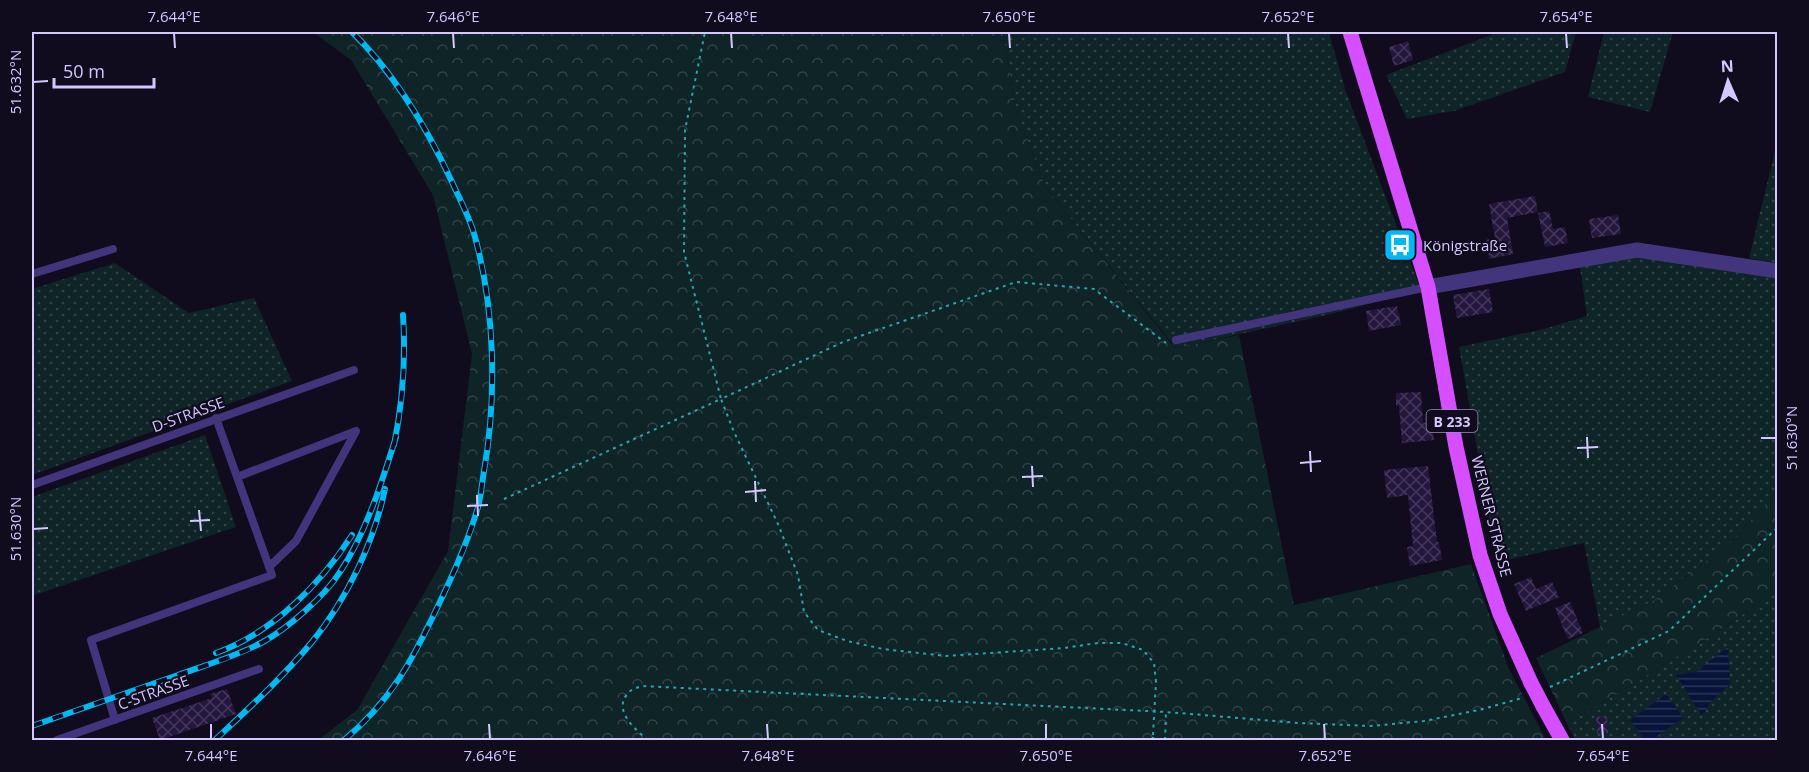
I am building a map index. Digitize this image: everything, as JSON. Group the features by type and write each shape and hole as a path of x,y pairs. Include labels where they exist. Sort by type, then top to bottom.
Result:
{"main road":[{"name":"WERNER STRASSE","path":"1350,32 1428,286 1456,447 1475,538 1500,614 1529,690 1543,706 1562,741"}],"street":[{"path":"1428,286 1637,250 1778,271"}],"lane":[{"path":"32,274 113,249"},
{"path":"1176,340 1428,286"},
{"name":"D-STRASSE","path":"32,485 354,370"},
{"path":"115,720 91,640 272,575 216,418"},
{"path":"237,477 356,431 296,542 269,567"},
{"name":"C-STRASSE","path":"57,741 259,669"}],"path":[{"path":"705,32 685,130 684,252 721,399 734,432 778,524 798,575 804,612 818,630 847,641 883,649 946,656 1122,643 1143,650 1154,663 1156,682 1153,741"},
{"path":"504,499 843,342 1016,282 1094,290 1164,344 1176,340"},
{"path":"1559,684 1669,631 1778,527"},
{"path":"648,741 626,720 623,705 629,692 642,686 1166,712 1299,723 1371,726 1424,721 1479,710 1529,690"},
{"path":"1165,741 1166,712"}],"green space":[{"path":"313,32 1003,32 1016,110 1046,188 1175,348 1239,335 1294,605 1471,564 1509,669 1546,740 318,740 357,710 448,551 472,354 433,195 351,60"},
{"path":"1003,32 1329,32 1346,92 1421,290 1331,314 1176,348 1046,188 1016,110"},
{"path":"1499,32 1576,32 1565,72 1454,111 1407,119 1386,75"},
{"path":"1604,32 1673,32 1650,112 1588,97"},
{"path":"1777,143 1777,263 1749,258"},
{"path":"1631,256 1777,276 1777,491 1733,541 1653,601 1600,627 1584,543 1497,562 1459,347 1544,329 1587,316 1580,267"},
{"path":"115,263 189,313 254,298 292,381 32,475 32,289"},
{"path":"205,435 236,527 32,596 32,497"},
{"path":"1777,491 1777,582 1758,604 1711,636 1567,724 1536,658 1653,601 1733,541"},
{"path":"1777,582 1777,740 1576,740 1567,724 1711,636 1758,604"}],"water":[{"path":"1728,647 1730,684 1711,701 1702,716 1676,675 1696,672"},
{"path":"1666,694 1683,718 1652,740 1645,740 1630,720"}],"building":[{"path":"1408,41 1413,60 1394,66 1389,47"},
{"path":"1535,196 1538,212 1507,218 1513,254 1489,259 1486,240 1495,238 1489,204"},
{"path":"1549,211 1553,229 1565,227 1568,243 1545,247 1538,213"},
{"path":"1618,215 1621,234 1592,238 1589,219"},
{"path":"1489,289 1493,312 1457,318 1453,295"},
{"path":"1397,306 1401,325 1369,331 1366,311"},
{"path":"1421,392 1423,423 1432,422 1434,440 1402,443 1396,393"},
{"path":"1428,466 1437,542 1439,542 1442,560 1410,566 1407,547 1413,546 1408,495 1387,498 1384,470"},
{"path":"1531,577 1536,589 1552,582 1559,597 1526,611 1514,584"},
{"path":"1570,602 1583,633 1568,639 1555,608"},
{"path":"227,689 236,714 160,740 152,718 212,698 210,694"},
{"path":"1607,716 1608,733 1597,734 1596,717"}],"railway":[{"path":"344,740 387,696 409,663 460,558 480,498 488,443 492,384 487,294 475,237 465,209 409,102 368,48 352,32"},
{"path":"394,445 403,380 403,315"},
{"path":"32,726 232,656 263,642 294,620 325,591 340,572 358,541 396,437"},
{"path":"215,740 289,668 325,625 358,569 374,529 385,489"},
{"path":"216,653 256,633 293,605 325,572 352,535"}],"place":[{"name":"Königstraße","path":"1400,245"}]}
